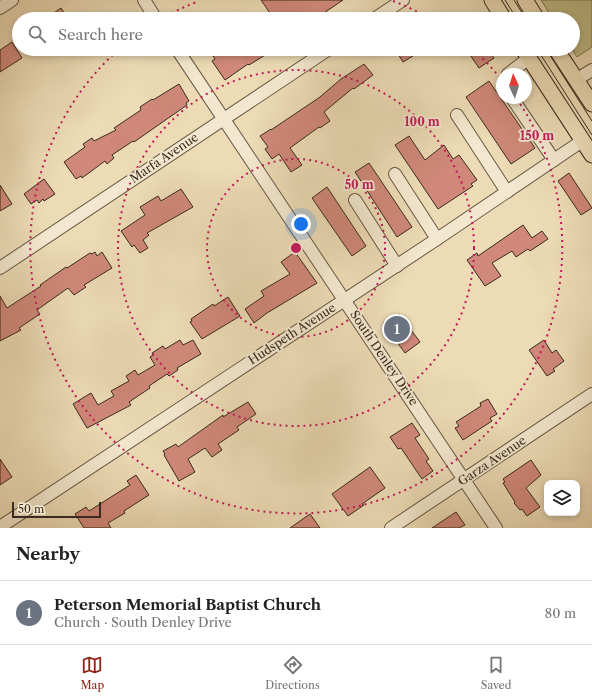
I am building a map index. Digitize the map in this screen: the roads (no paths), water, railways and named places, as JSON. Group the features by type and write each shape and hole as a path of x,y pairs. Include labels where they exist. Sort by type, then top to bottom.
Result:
{"main road":[{"path":"492,0 500,12"},
{"path":"525,0 533,12"},
{"path":"527,56 592,155"},
{"path":"561,56 592,104"}],"street":[{"path":"0,8 12,0"},
{"path":"144,0 152,12"},
{"path":"385,12 403,0"},
{"name":"South Denley Drive","path":"182,56 496,528"},
{"name":"Marfa Avenue","path":"0,268 318,56"},
{"path":"513,68 524,56"},
{"path":"576,80 592,70"},
{"path":"516,104 554,160"},
{"path":"457,115 507,192"},
{"name":"Hudspeth Avenue","path":"0,527 344,299 397,266 582,141"},
{"path":"395,174 437,239"},
{"path":"355,200 397,266"},
{"name":"Garza Avenue","path":"391,528 592,394"}],"tram line":[{"path":"505,0 513,12"},
{"path":"514,0 522,12"},
{"path":"541,56 592,135"},
{"path":"550,56 592,121"}],"place":[{"name":"Peterson Memorial Baptist Church","path":"397,329"}]}
